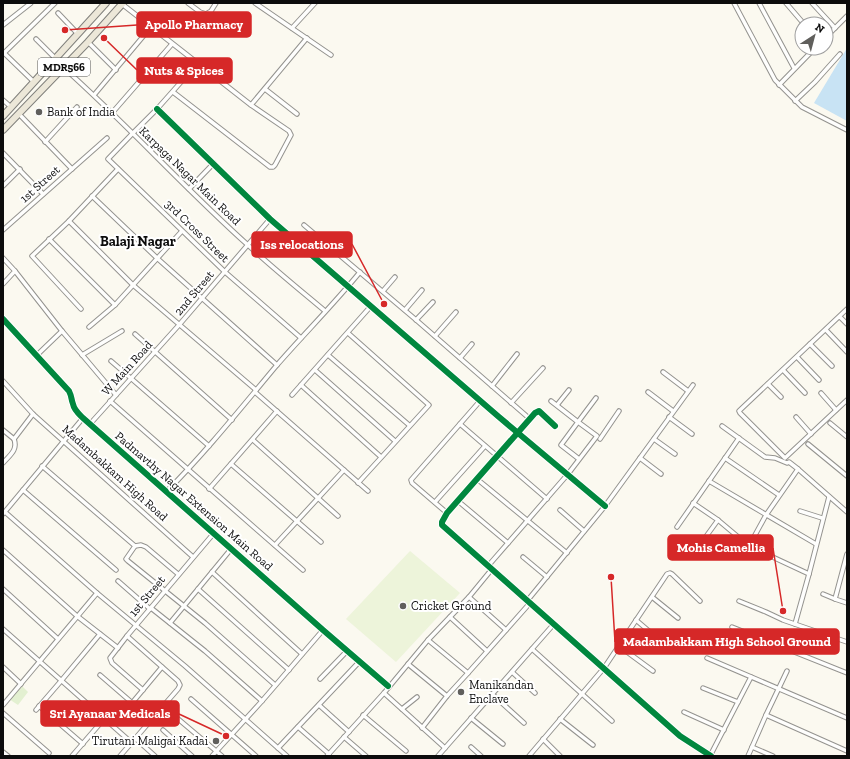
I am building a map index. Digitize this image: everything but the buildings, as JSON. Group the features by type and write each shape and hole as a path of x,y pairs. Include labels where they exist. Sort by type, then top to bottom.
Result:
{"main road":[{"name":"MDR566","path":"3,116 106,3"},
{"name":"MDR566","path":"3,130 64,68 123,4"}],"street":[{"path":"3,25 31,3"},
{"path":"34,82 3,53 55,3"},
{"path":"188,3 200,12 206,14 211,11 216,3"},
{"path":"255,3 331,55"},
{"path":"292,28 315,3"},
{"path":"734,3 779,85 808,112 847,130"},
{"path":"759,3 794,68"},
{"path":"786,3 797,16"},
{"path":"812,3 835,28 847,16"},
{"path":"123,4 197,64 291,133 276,165 273,167 267,165 173,92"},
{"path":"58,13 78,35"},
{"path":"94,95 151,27"},
{"path":"252,105 307,38"},
{"path":"36,39 56,59"},
{"path":"88,42 116,70"},
{"path":"112,113 172,44"},
{"path":"795,101 815,82 840,54"},
{"path":"779,85 807,56"},
{"path":"132,134 157,110 197,64"},
{"name":"Karpaga Nagar Main Road","path":"64,68 94,95 132,134 248,246 325,311"},
{"path":"265,89 298,114"},
{"path":"3,100 11,107"},
{"path":"45,142 77,107"},
{"path":"157,110 214,163 270,219 480,401 605,506"},
{"path":"19,114 72,169 107,138"},
{"name":"3rd Cross Street","path":"132,134 108,159 225,272 301,338"},
{"path":"3,153 43,194"},
{"path":"189,189 214,163"},
{"path":"3,186 20,169"},
{"name":"1st Street","path":"3,230 72,169"},
{"path":"81,309 32,256 69,221 118,169"},
{"path":"92,196 158,259 277,365"},
{"name":"2nd Street","path":"179,325 270,219"},
{"path":"69,221 133,285 368,491"},
{"path":"304,225 405,310 530,419"},
{"path":"89,327 116,305 182,231"},
{"path":"49,239 116,305"},
{"path":"3,258 16,271 62,331 116,395"},
{"path":"3,284 16,271"},
{"path":"167,491 188,470 232,420 277,365 360,272"},
{"path":"382,291 395,277"},
{"path":"405,310 422,290"},
{"path":"416,320 433,302"},
{"path":"292,395 348,333 370,306"},
{"path":"847,309 740,410 740,414 785,458 847,400"},
{"path":"435,336 456,312"},
{"path":"840,317 847,324"},
{"name":"Padmavthy Nagar Extension Main Road","path":"3,319 69,391 72,397 72,404 83,418 388,686"},
{"name":"W Main Road","path":"90,424 179,325"},
{"path":"826,330 847,352"},
{"path":"36,356 62,331"},
{"path":"82,355 122,331"},
{"path":"348,333 429,405 409,425 358,483"},
{"path":"135,334 156,351 232,420"},
{"path":"460,358 472,344"},
{"path":"810,344 832,366"},
{"path":"492,386 517,354"},
{"path":"328,355 409,425"},
{"path":"797,357 819,380"},
{"path":"112,361 209,446"},
{"path":"512,403 543,368"},
{"path":"315,370 395,441"},
{"path":"782,370 805,393"},
{"path":"663,372 688,391"},
{"name":"Madambakkam High Road","path":"3,381 33,414 193,557"},
{"path":"422,728 447,696 506,630 605,506 693,384"},
{"path":"768,384 781,397"},
{"path":"301,385 382,457"},
{"path":"557,405 569,390"},
{"path":"648,392 673,411"},
{"path":"821,393 836,410"},
{"path":"579,459 561,445 596,398"},
{"path":"110,401 303,570"},
{"path":"447,513 412,483 412,480 480,401"},
{"path":"552,401 600,439"},
{"path":"209,489 277,411"},
{"path":"555,426 539,411 537,412 447,513 442,525 680,736 710,756 751,677"},
{"path":"488,566 547,499 579,459 600,439 619,411"},
{"path":"14,439 33,414"},
{"path":"669,417 692,434"},
{"path":"796,417 811,434"},
{"path":"83,418 4,513 245,718 287,756"},
{"path":"460,424 547,499"},
{"path":"830,424 847,437"},
{"path":"722,426 764,458 775,458 787,463 789,462 847,512"},
{"path":"3,430 14,439 16,444 15,448 3,463"},
{"path":"677,527 739,438"},
{"path":"654,439 675,454"},
{"path":"253,440 338,516"},
{"path":"808,444 847,476"},
{"path":"435,502 485,446"},
{"path":"640,458 661,474"},
{"path":"725,458 780,495"},
{"path":"232,464 321,542"},
{"path":"42,466 135,546"},
{"path":"749,546 766,515 798,469"},
{"path":"275,545 344,470"},
{"path":"477,479 567,553"},
{"path":"709,481 816,544"},
{"path":"23,490 116,570"},
{"path":"795,624 809,574 822,518 829,497"},
{"path":"458,501 508,543"},
{"path":"694,504 718,520 749,546 809,574"},
{"path":"560,510 584,531"},
{"path":"800,511 822,518"},
{"path":"702,542 718,520"},
{"path":"193,557 214,533"},
{"path":"178,574 146,547 140,545 135,546 126,558 205,623 276,685"},
{"path":"170,623 232,549"},
{"path":"3,550 77,616 118,648 110,658 111,662 143,690"},
{"path":"835,599 845,569 847,554"},
{"path":"523,556 547,577"},
{"name":"1st Street","path":"118,648 193,557"},
{"path":"298,727 328,755 384,693 388,686 428,640 469,597 492,569"},
{"path":"212,572 302,654"},
{"path":"529,756 604,668 668,574 672,574 700,601"},
{"path":"118,581 205,651 262,701"},
{"path":"3,589 58,639"},
{"path":"198,589 289,670"},
{"path":"3,705 97,593"},
{"path":"822,594 847,604"},
{"path":"469,597 506,630"},
{"path":"652,597 678,618"},
{"path":"739,601 783,620 847,642"},
{"path":"450,618 488,651"},
{"path":"636,620 670,649"},
{"path":"438,756 553,624"},
{"path":"732,626 847,673"},
{"path":"3,629 132,743"},
{"path":"212,756 323,630"},
{"path":"36,710 100,634"},
{"path":"120,756 180,687 178,681 127,636"},
{"path":"428,640 468,674"},
{"path":"618,646 653,671"},
{"path":"532,649 612,721"},
{"path":"320,680 347,651"},
{"path":"707,658 847,718"},
{"path":"278,748 360,661"},
{"path":"408,664 447,696"},
{"path":"132,703 162,667"},
{"path":"3,668 21,684"},
{"path":"748,756 787,671"},
{"path":"512,672 535,693"},
{"path":"100,676 152,720"},
{"path":"703,688 738,702"},
{"path":"384,693 445,748"},
{"path":"492,694 524,723"},
{"path":"402,710 417,697"},
{"path":"191,699 256,756"},
{"path":"319,705 349,732"},
{"path":"39,706 83,744"},
{"path":"3,712 49,753"},
{"path":"684,712 724,730"},
{"path":"363,715 406,751"},
{"path":"766,715 847,751"},
{"path":"177,718 222,756"},
{"path":"471,718 503,744"},
{"path":"75,755 104,719"},
{"path":"560,719 593,745"},
{"path":"163,730 192,756"},
{"path":"344,737 366,756"},
{"path":"136,739 155,756"},
{"path":"543,739 560,756"},
{"path":"471,747 481,756"},
{"path":"752,747 773,756"},
{"path":"3,752 8,756"}],"green space":[{"name":"Cricket Ground","path":"410,551 460,593 396,662 346,619"},
{"path":"21,685 28,692 18,705 9,699"}],"water":[{"path":"847,48 847,121 814,103"}],"cycle path":[{"path":"157,109 270,219 499,417 605,506"},
{"path":"3,319 69,391 74,408 83,418 388,686"},
{"path":"555,426 539,411 535,413 447,513 442,525 680,736 711,756"}],"place":[{"name":"Apollo Pharmacy","path":"65,30"},
{"name":"Nuts & Spices","path":"104,38"},
{"name":"Bank of India","path":"39,112"},
{"name":"Iss relocations","path":"384,304"},
{"name":"Madambakkam High School Ground","path":"611,577"},
{"name":"Cricket Ground","path":"403,606"},
{"name":"Mohis Camellia","path":"783,611"},
{"name":"Manikandan Enclave","path":"461,692"},
{"name":"Sri Ayanaar Medicals","path":"226,736"},
{"name":"Tirutani Maligai Kadai","path":"216,741"}],"district":[{"name":"Balaji Nagar","path":"138,241"}]}
